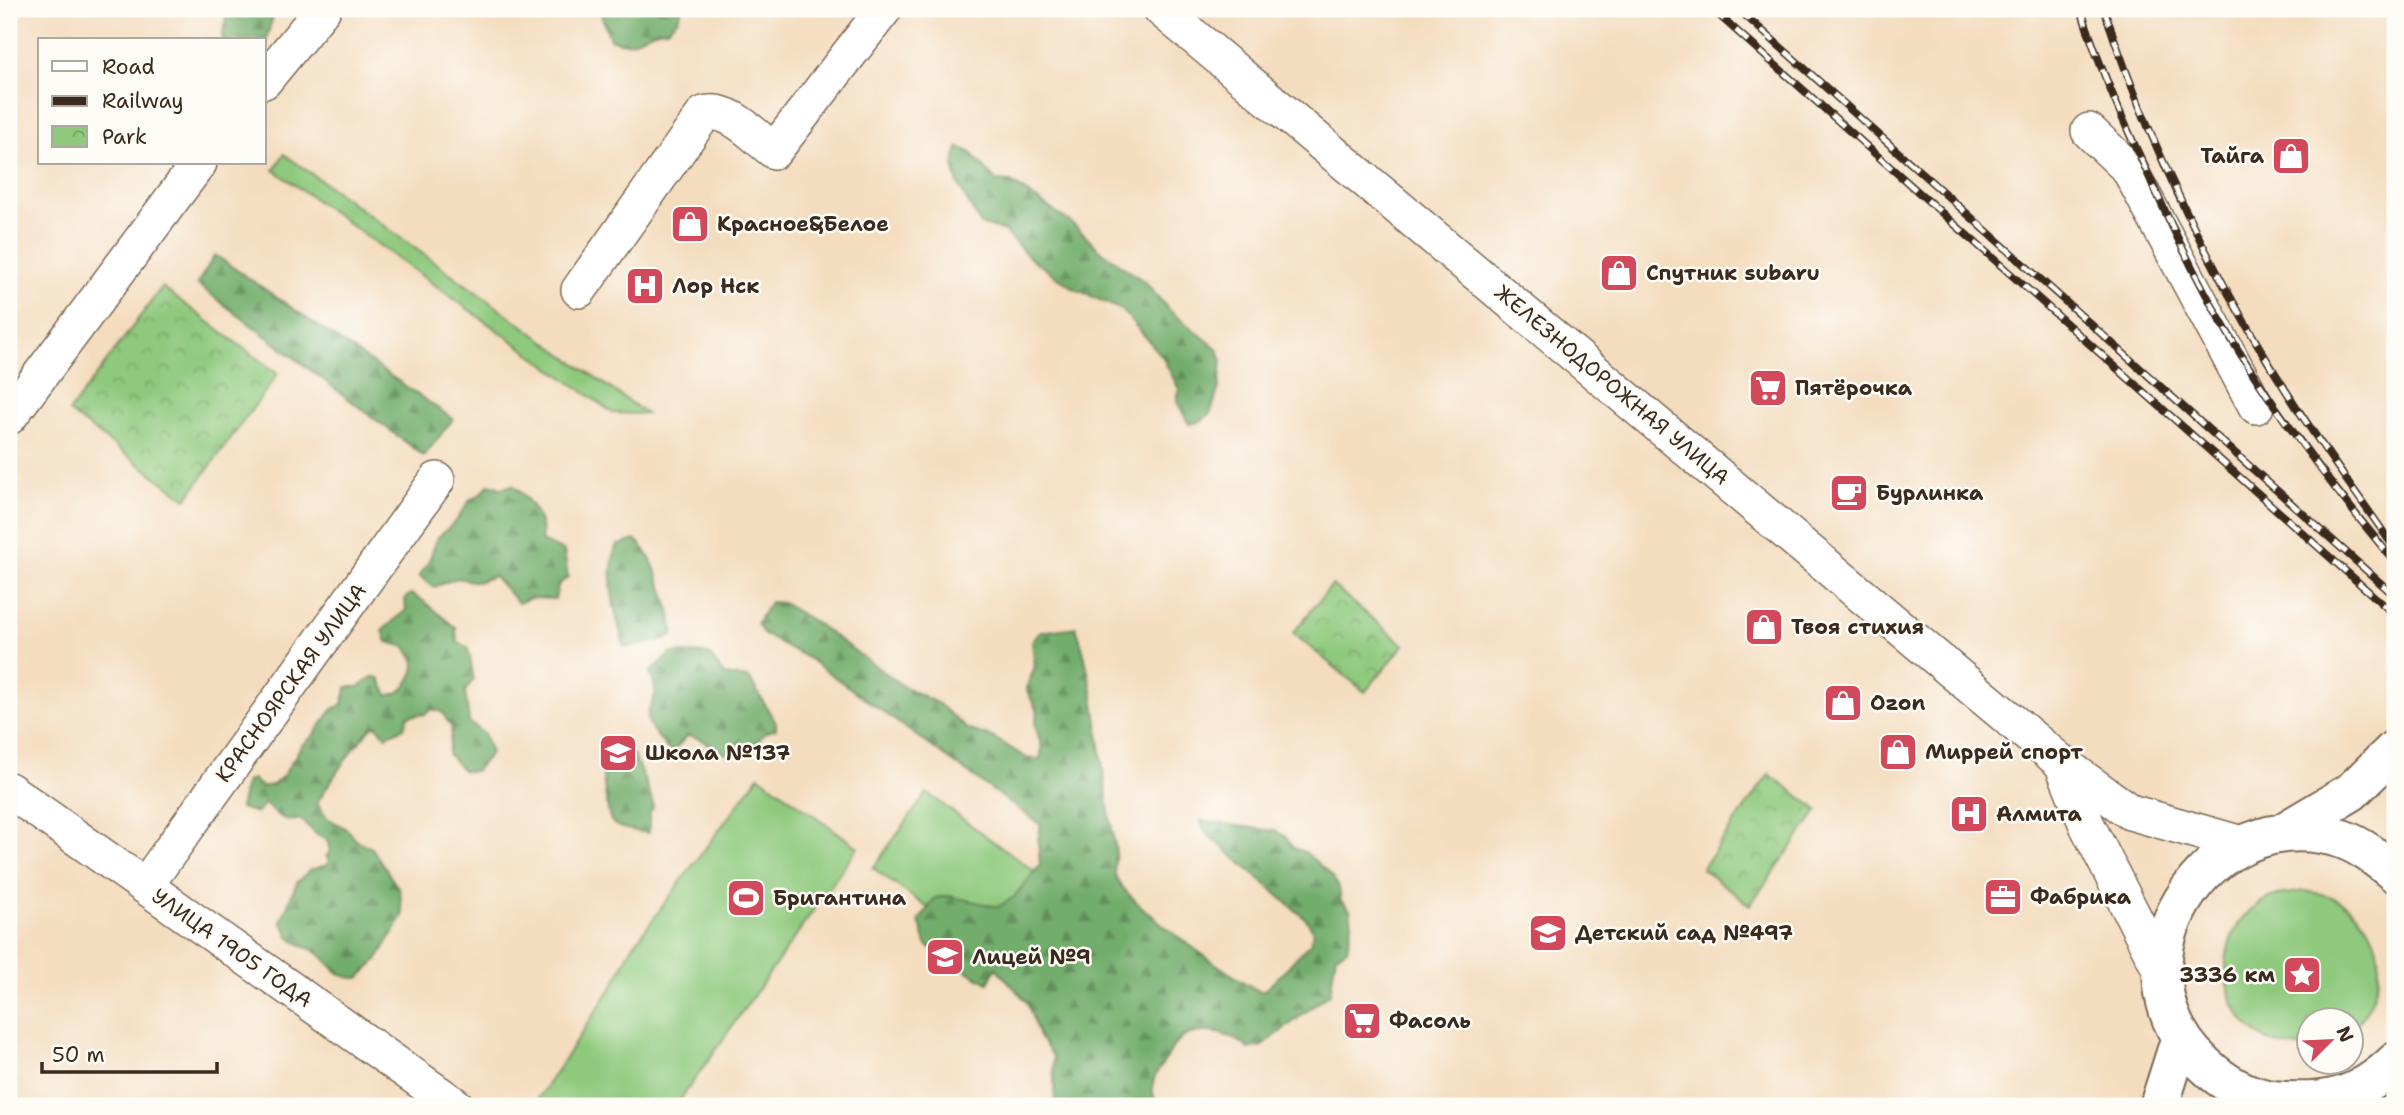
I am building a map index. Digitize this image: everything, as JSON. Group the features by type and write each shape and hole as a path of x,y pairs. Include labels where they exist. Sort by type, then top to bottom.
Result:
{"main road":[{"path":"2395,750 2351,792 2282,833 2242,844 2212,863 2188,888 2168,929 2162,973 2168,1006 2182,1037 2197,1058 2216,1076 2257,1102 2307,1104 2353,1092 2381,1076 2395,1062"},
{"path":"2282,833 2316,833 2344,840 2369,852 2395,873"},
{"path":"2159,1106 2182,1037"},
{"path":"2353,1092 2395,1101"}],"street":[{"path":"266,79 323,9"},
{"path":"579,290 704,114 713,111 725,114 774,151 884,9"},
{"name":"ЖЕЛЕЗНОДОРОЖНАЯ УЛИЦА","path":"1161,9 2062,763 2130,812 2242,844"},
{"path":"2089,131 2129,169 2256,406"},
{"path":"9,417 198,164"},
{"name":"КРАСНОЯРСКАЯ УЛИЦА","path":"145,886 437,480"},
{"path":"2062,763 2087,825 2162,973"},
{"name":"УЛИЦА 1905 ГОДА","path":"9,790 456,1106"}],"green space":[{"path":"232,9 281,9 273,16 266,41 266,38 222,38 227,13"},
{"path":"599,9 682,9 677,20 667,29 651,32 633,41 619,42 610,39"},
{"path":"959,147 970,152 996,181 1011,182 1073,224 1101,251 1145,282 1169,310 1218,349 1222,361 1219,387 1211,412 1202,421 1189,424 1177,402 1179,389 1162,356 1122,310 1073,288 1030,258 1004,231 980,224 956,177 955,158"},
{"path":"284,154 646,414 613,413 274,170"},
{"path":"215,255 453,419 424,456 197,284"},
{"path":"162,287 278,374 186,499 69,412"},
{"path":"489,484 501,488 513,485 530,503 538,517 541,541 564,551 568,577 558,585 555,599 530,598 518,603 494,576 477,582 457,578 434,587 419,576 429,561 437,538 456,521 470,500 481,494"},
{"path":"635,540 648,555 660,580 673,636 624,647 612,597 611,574 616,546"},
{"path":"1332,585 1404,645 1365,692 1293,633"},
{"path":"411,594 456,628 457,641 468,648 474,679 465,691 469,722 484,734 491,753 475,771 463,771 448,754 452,728 442,712 431,709 426,714 408,716 404,728 386,736 377,726 372,727 349,754 317,803 326,817 348,830 356,840 372,848 400,891 403,916 377,960 359,978 351,978 340,974 318,953 293,940 281,922 297,882 310,870 327,865 329,859 326,857 330,851 327,840 317,835 300,819 285,819 265,803 257,813 240,808 246,782 252,779 261,787 273,785 283,776 302,745 312,737 332,710 342,704 347,687 359,687 372,677 379,678 388,695 399,692 407,684 415,662 406,647 387,642 383,630 406,610 405,598"},
{"path":"770,602 783,603 816,623 903,686 939,704 967,729 994,738 1027,758 1040,759 1042,748 1035,724 1038,712 1026,689 1035,666 1032,642 1040,632 1076,627 1095,708 1116,850 1115,873 1124,889 1159,922 1228,972 1261,992 1311,943 1313,931 1307,920 1205,832 1201,821 1276,831 1286,837 1293,848 1305,852 1333,877 1339,888 1341,901 1350,910 1352,924 1347,949 1336,955 1330,993 1262,1046 1249,1049 1233,1038 1213,1032 1183,1037 1174,1045 1153,1081 1153,1092 1158,1106 1055,1106 1053,1056 1039,1037 1027,1002 996,968 988,983 934,952 926,944 919,921 935,898 949,896 998,907 1014,897 1040,865 1038,841 1041,825 808,658 763,634 757,623"},
{"path":"670,654 709,654 724,675 749,678 776,723 776,729 764,733 753,748 739,749 735,754 722,752 700,739 687,736 673,751 667,749 648,720 649,708 655,697 650,673"},
{"path":"613,743 620,743 628,753 634,755 648,789 653,808 649,814 649,833 619,827 610,818 602,762 603,756"},
{"path":"1769,774 1818,810 1750,905 1702,869"},
{"name":"Бригантина","path":"759,776 858,847 676,1106 548,1106 538,1099 614,984 631,949"},
{"path":"927,793 1067,895 1013,970 873,868"},
{"path":"2305,891 2332,897 2351,908 2365,922 2374,939 2378,957 2374,995 2366,1011 2366,1006 2296,1006 2296,1045 2279,1044 2255,1031 2237,1011 2228,986 2227,958 2234,932 2251,910 2278,895"}],"railway":[{"path":"1712,9 2395,615"},
{"path":"1738,9 2395,596"},
{"path":"2081,9 2125,124 2180,243 2222,323 2303,446 2395,562"},
{"path":"2104,9 2141,110 2209,257 2302,416 2393,546"}],"place":[{"name":"Тайга","path":"2291,156"},
{"name":"Красное&Белое","path":"690,224"},
{"name":"Спутник subaru","path":"1619,273"},
{"name":"Лор Нск","path":"645,286"},
{"name":"Пятёрочка","path":"1768,388"},
{"name":"Бурлинка","path":"1849,493"},
{"name":"Твоя стихия","path":"1764,627"},
{"name":"Ozon","path":"1843,703"},
{"name":"Миррей спорт","path":"1898,752"},
{"name":"Школа №137","path":"618,753"},
{"name":"Алмита","path":"1969,814"},
{"name":"Фабрика","path":"2003,897"},
{"name":"Бригантина","path":"746,898"},
{"name":"Детский сад №497","path":"1548,933"},
{"name":"Лицей №9","path":"945,957"},
{"name":"3336 км","path":"2302,975"},
{"name":"Фасоль","path":"1362,1021"}]}
